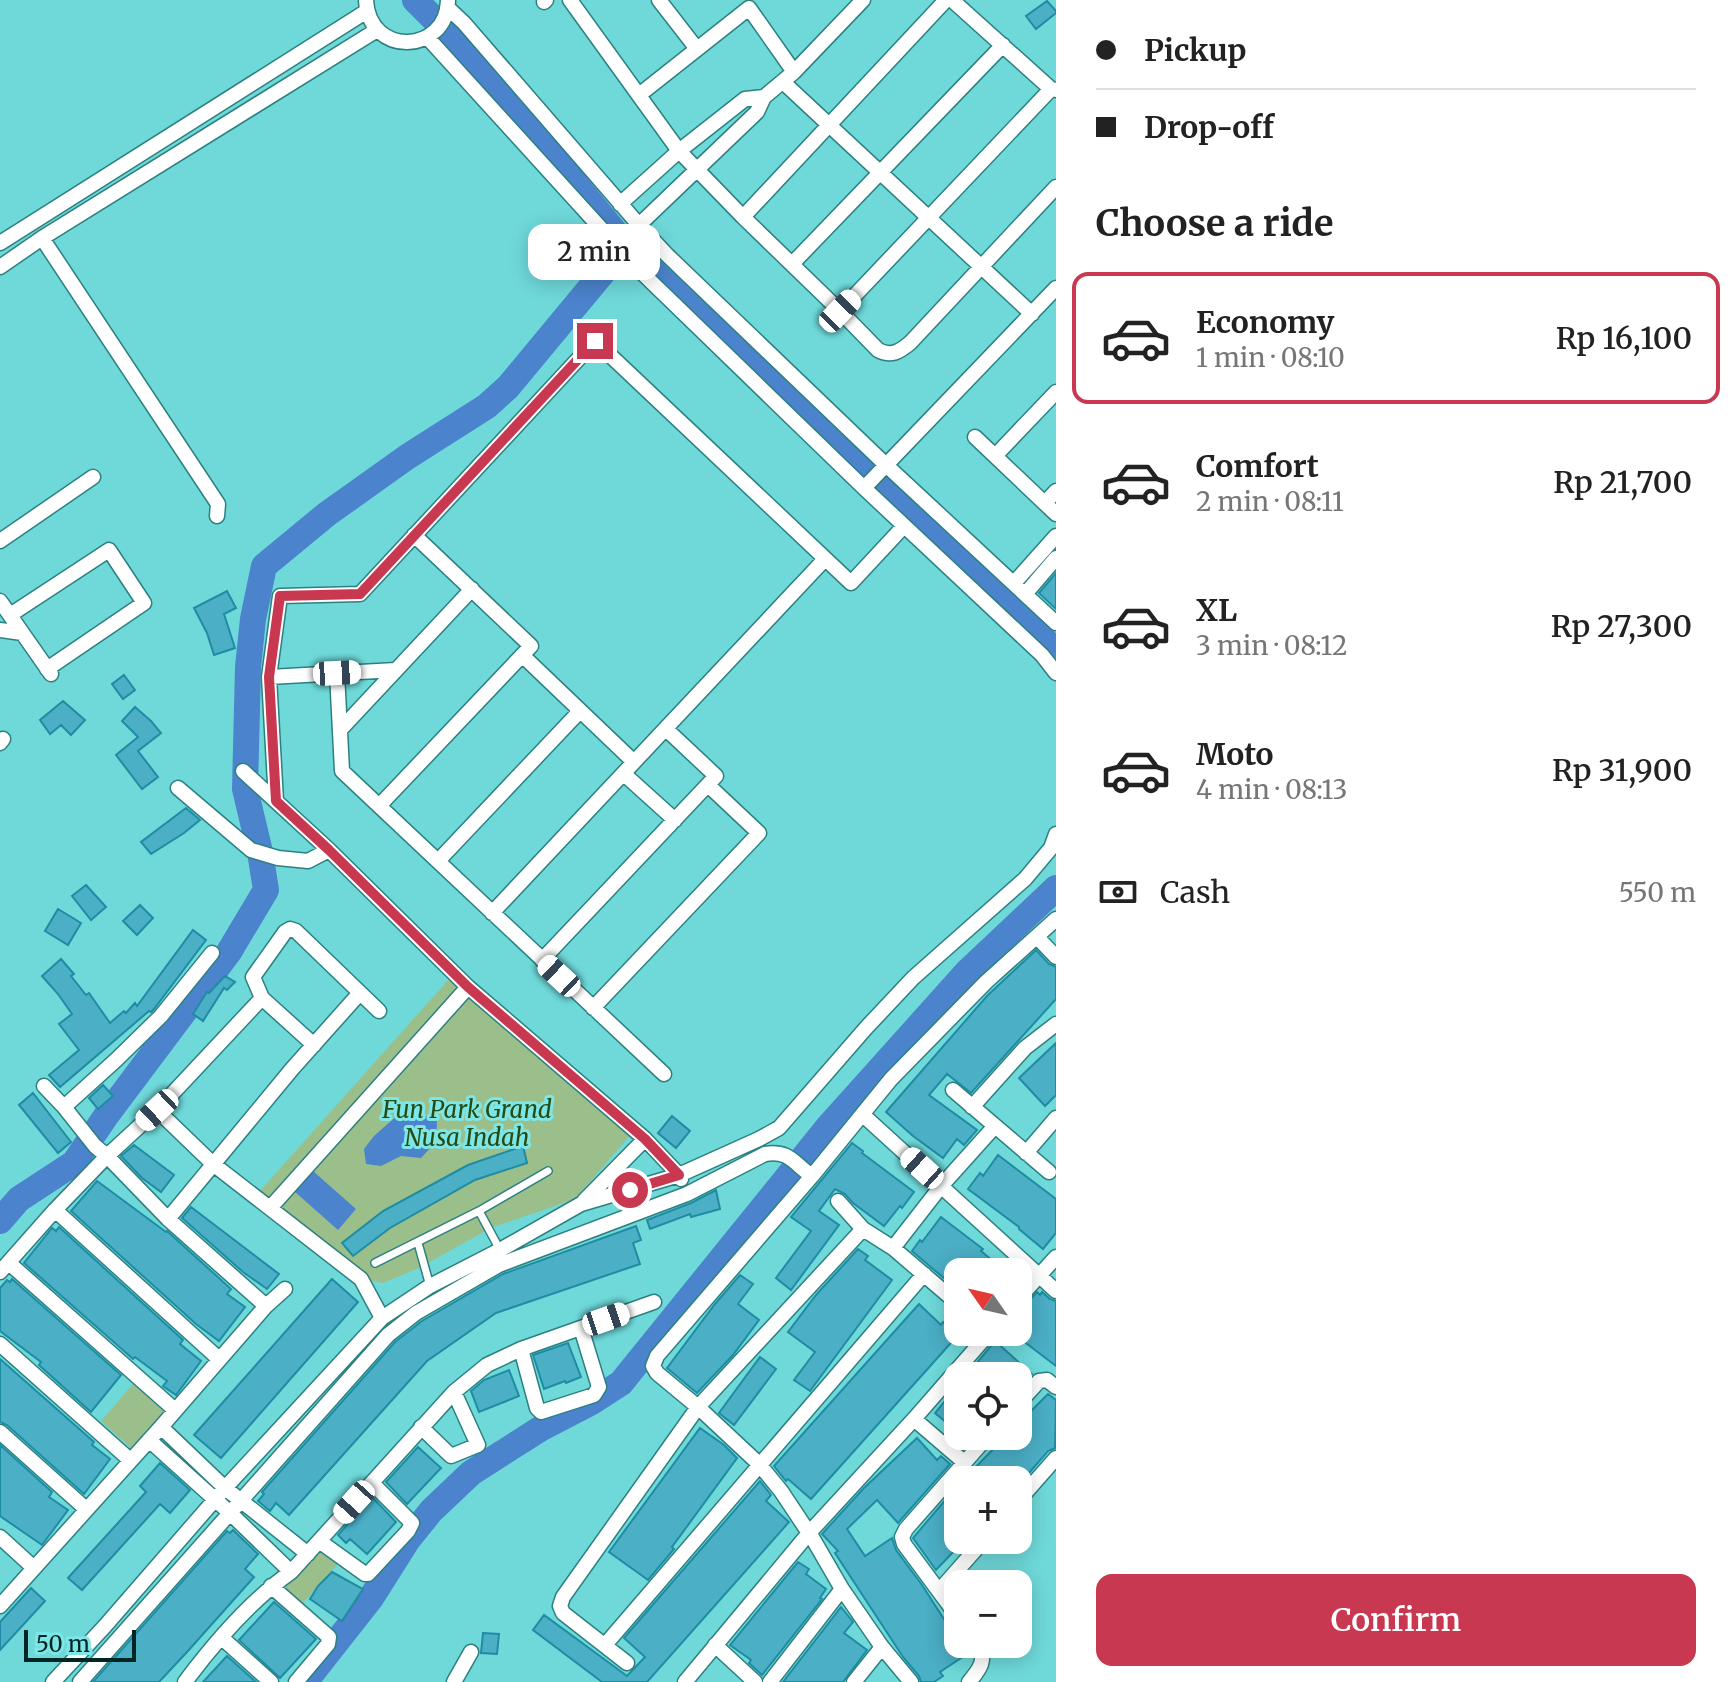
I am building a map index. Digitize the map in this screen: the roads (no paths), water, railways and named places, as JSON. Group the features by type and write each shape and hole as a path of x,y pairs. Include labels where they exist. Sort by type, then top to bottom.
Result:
{"street":[{"path":"570,0 679,151 885,354 899,352 1056,187"},
{"path":"659,0 697,49"},
{"path":"639,225 757,112 764,97 789,77 863,0"},
{"path":"743,217 949,0 1053,90 840,311"},
{"path":"639,95 748,4 789,77 829,125 1032,314"},
{"path":"0,243 366,6 377,30 394,42 413,43 431,34 447,7 667,255 884,467 1056,623"},
{"path":"0,267 377,30"},
{"path":"431,34 637,268 1042,655 1056,673"},
{"path":"792,264 1003,45"},
{"path":"620,204 679,151 745,99 764,97"},
{"path":"196,118 209,136"},
{"path":"42,238 218,504 217,516"},
{"path":"867,486 1056,288"},
{"path":"276,801 269,677 280,596 360,594 595,341 851,583 904,526"},
{"path":"995,456 1056,392"},
{"path":"975,437 1056,514"},
{"path":"0,541 93,477"},
{"path":"1045,503 1056,491"},
{"path":"379,806 531,646 414,535"},
{"path":"1020,588 1056,536"},
{"path":"0,601 49,671 144,603 109,550 10,615"},
{"path":"1020,588 1056,558"},
{"path":"492,913 825,559"},
{"path":"340,730 472,589"},
{"path":"0,630 22,633"},
{"path":"522,655 580,711 675,820"},
{"path":"269,677 396,670"},
{"path":"337,673 342,771 664,1074"},
{"path":"438,861 580,711"},
{"path":"542,960 716,776 666,729"},
{"path":"243,771 329,850 468,987 645,1139 679,1175 687,1194"},
{"path":"593,1008 759,833 708,785"},
{"path":"178,788 251,850 278,858 308,861 329,850"},
{"path":"53,1682 225,1488 382,1318 430,1286 581,1204 679,1175 779,1128 913,978 1025,879 1051,848 1056,834"},
{"path":"911,1682 882,1647 781,1491 759,1464 657,1373 653,1366 657,1356 891,1079 986,982 1056,919"},
{"path":"314,1045 262,998 253,977 290,929 296,931 379,1011"},
{"path":"1037,937 1056,957"},
{"path":"64,1107 161,1016 212,953"},
{"path":"270,1208 468,987"},
{"path":"168,1219 359,994"},
{"path":"175,1410 4,1268 55,1210 157,1110 262,998"},
{"path":"972,1107 1025,1048 1056,1024"},
{"path":"44,1086 95,1146 168,1219 266,1306"},
{"path":"953,1090 1049,1172"},
{"path":"157,1110 213,1164 361,1279 382,1318"},
{"path":"863,1115 1056,1291"},
{"path":"1026,1153 1056,1118"},
{"path":"893,1248 942,1185 995,1126"},
{"path":"581,1204 645,1139"},
{"path":"759,1139 765,1154"},
{"path":"80,1682 388,1335 416,1313 499,1265 687,1194 765,1154 786,1155 810,1174"},
{"path":"838,1201 863,1229 893,1248 944,1292"},
{"path":"55,1210 219,1359"},
{"path":"627,1663 563,1613 560,1606 563,1597 698,1407 863,1229"},
{"path":"1032,1283 1056,1257"},
{"path":"605,1645 924,1274"},
{"path":"0,1606 266,1306 285,1289"},
{"path":"185,1682 271,1586 291,1572 308,1554 454,1392 487,1365 521,1349 654,1302"},
{"path":"521,1349 537,1408 546,1412 594,1395 599,1387 581,1328"},
{"path":"0,1344 130,1460"},
{"path":"685,1682 809,1533 978,1346"},
{"path":"1032,1389 1039,1381 1047,1380 1056,1387"},
{"path":"421,1427 451,1456 478,1445 454,1392"},
{"path":"914,1419 964,1462"},
{"path":"161,1427 225,1488 308,1554"},
{"path":"0,1432 86,1509"},
{"path":"149,1440 291,1572"},
{"path":"944,1598 902,1537 975,1450"},
{"path":"1032,1485 1056,1458"},
{"path":"319,1541 368,1574 408,1531 412,1523 372,1483"},
{"path":"0,1537 34,1568"},
{"path":"939,1591 972,1554"},
{"path":"271,1586 329,1637 328,1644 296,1682"},
{"path":"770,1682 842,1589"},
{"path":"105,1626 119,1639"},
{"path":"222,1638 271,1682"},
{"path":"715,1645 755,1682"},
{"path":"854,1682 882,1647"},
{"path":"454,1682 471,1652"},
{"path":"969,1682 983,1658"}],"lane":[{"path":"375,1263 479,1211 548,1171"},
{"path":"479,1211 500,1250"},
{"path":"418,1243 430,1286"}],"water":[{"path":"400,1113 422,1114 437,1121 436,1142 421,1158 401,1156 381,1166 366,1164 364,1149"},
{"path":"313,1171 356,1209 338,1230 295,1192"}],"waterway":[{"path":"415,0 465,50 629,249 1056,651"},
{"path":"0,1221 19,1199 74,1163 229,952 266,890 245,789 248,667 253,619 264,566 327,514 407,457 487,406 508,387 615,258 629,249"},
{"path":"305,1682 371,1598 407,1541 431,1511 471,1473 621,1383 828,1127 967,972 1056,888"}],"park label":[{"name":"Fun Park Grand Nusa Indah","path":"467,1123"}]}
